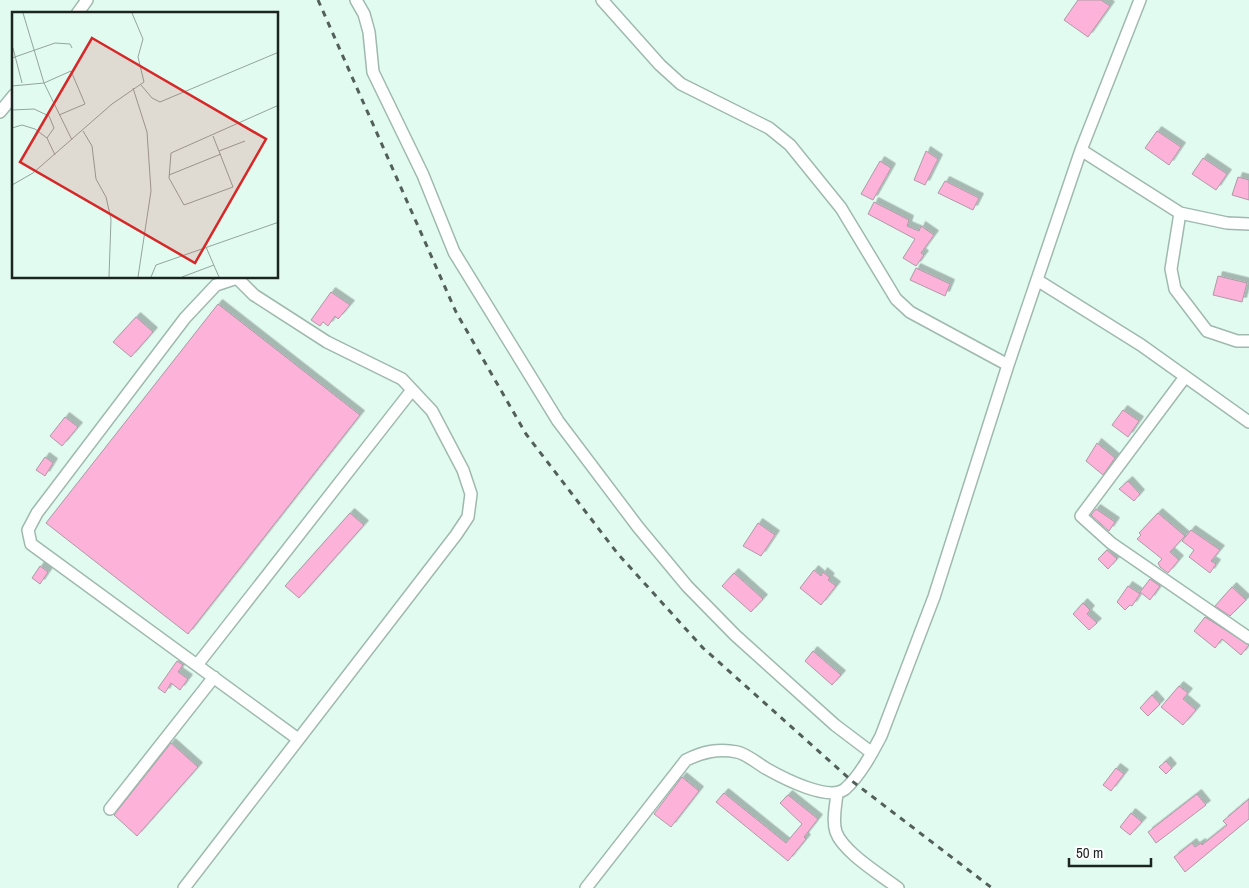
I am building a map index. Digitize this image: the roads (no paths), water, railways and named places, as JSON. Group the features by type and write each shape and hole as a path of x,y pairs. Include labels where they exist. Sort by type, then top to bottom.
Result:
{"street":[{"path":"78,12 87,0"},
{"path":"356,0 364,14 369,32 373,72 423,175 454,252 558,421 638,528 688,586 735,636 835,725 872,753"},
{"path":"602,0 660,66 681,84 769,128 790,145 841,208 896,298 910,312 1008,365"},
{"path":"586,888 686,760 703,752 722,750 740,752 794,782 830,794 844,790 872,753 881,736 934,597 1008,365 1081,150 1140,0"},
{"path":"0,112 12,97"},
{"path":"1081,150 1180,213 1227,224 1249,224"},
{"path":"1180,213 1171,269 1175,289 1208,331 1237,341 1249,341"},
{"path":"234,279 216,285 185,318 37,512 28,530 31,544 298,739"},
{"path":"184,888 468,517 471,494 463,470 432,410 402,379 319,337 254,295 238,279"},
{"path":"1037,280 1141,344 1249,422"},
{"path":"1185,377 1081,516 1111,543 1249,638"},
{"path":"197,665 412,390"},
{"path":"110,809 214,677"},
{"path":"837,793 834,817 836,832 844,845 898,888"}],"railway":[{"path":"318,0 456,312 526,434 618,554 703,648 852,781 992,888"}]}
